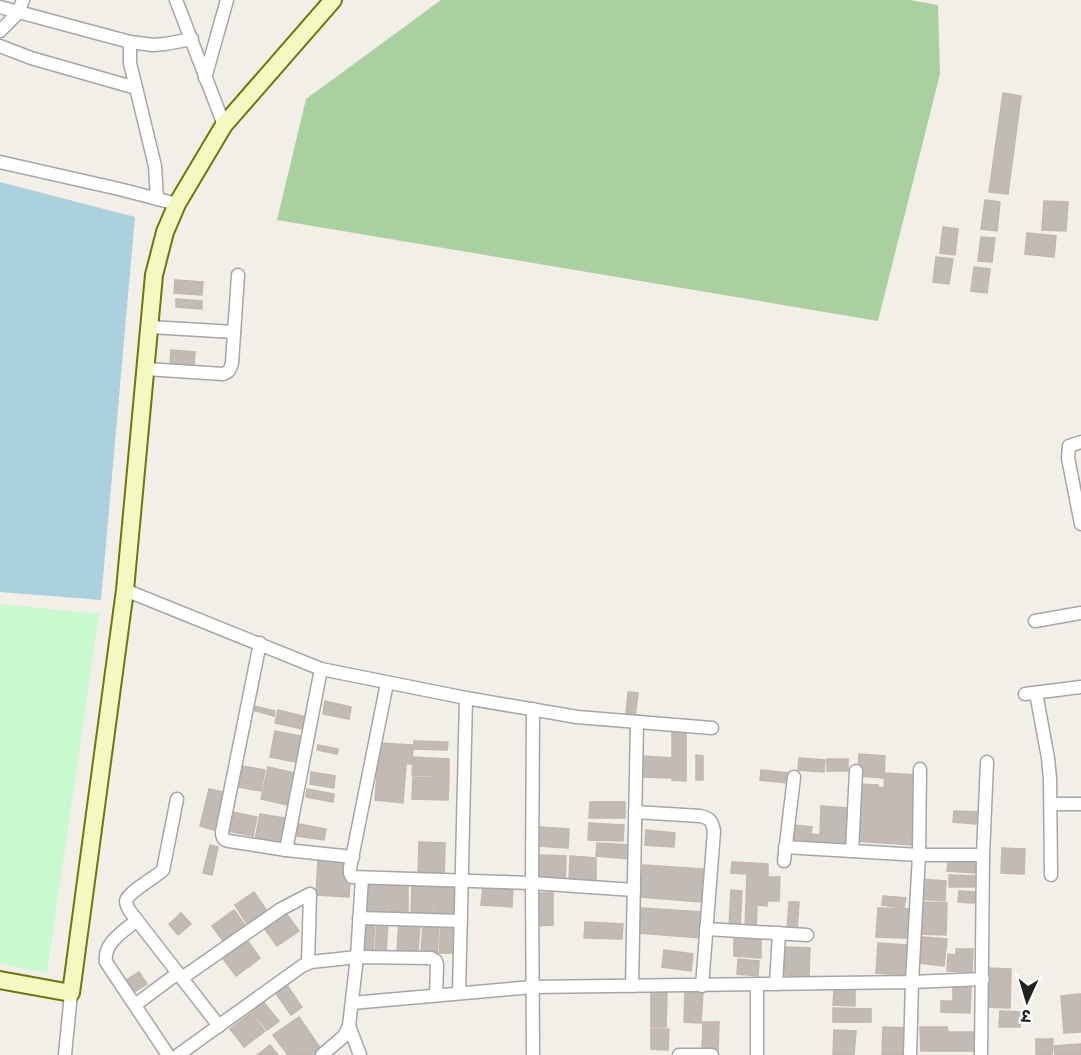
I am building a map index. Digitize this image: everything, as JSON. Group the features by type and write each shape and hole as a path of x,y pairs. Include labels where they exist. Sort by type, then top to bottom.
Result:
{"main road":[{"path":"0,980 70,993 125,590 154,275 165,232 177,204 224,125 333,0"}],"street":[{"path":"0,31 18,13 23,0"},
{"path":"176,0 224,125"},
{"path":"205,78 228,0"},
{"path":"0,7 130,42 153,45 192,39"},
{"path":"130,42 130,63 155,166 157,199"},
{"path":"0,46 31,58 136,88"},
{"path":"0,162 177,204"},
{"path":"146,369 223,374 231,370 238,275"},
{"path":"150,327 234,332"},
{"path":"1081,442 1069,446 1068,458 1081,524"},
{"path":"125,590 321,669 576,717 712,728"},
{"path":"1035,621 1081,614"},
{"path":"260,643 222,837 229,841 286,850 352,857"},
{"path":"286,850 321,669"},
{"path":"387,683 352,857 350,873 352,876 532,883 634,890"},
{"path":"1051,875 1051,804 1048,758 1031,694 1081,687"},
{"path":"459,993 466,698"},
{"path":"533,709 533,1055"},
{"path":"632,986 637,722"},
{"path":"981,1055 983,855 987,762"},
{"path":"910,1055 919,855 920,769"},
{"path":"852,851 855,771"},
{"path":"784,861 794,777"},
{"path":"177,799 163,870 130,895 126,904 219,1026"},
{"path":"1051,804 1081,804"},
{"path":"635,812 700,816 713,822 702,986"},
{"path":"785,847 919,855 983,855"},
{"path":"322,1055 344,1036 349,1026 357,957 362,878"},
{"path":"135,1005 281,909 310,894 308,963"},
{"path":"359,918 461,921"},
{"path":"137,920 107,948 106,962 168,1055"},
{"path":"706,929 807,935"},
{"path":"776,984 779,933"},
{"path":"178,1055 308,963 357,957 431,958 436,961 437,965 436,995"},
{"path":"352,1003 532,987 702,986 982,979"},
{"path":"757,984 757,1055"},
{"path":"65,1055 70,993"},
{"path":"349,1026 360,1055"},
{"path":"679,1055 712,1055"}],"green space":[{"path":"441,0 910,0 938,5 940,74 878,321 277,220 306,99"},
{"path":"0,604 99,614 47,973 0,964"}],"water":[{"path":"0,182 135,217 101,600 0,592"}],"building":[{"path":"1003,93 1021,96 1008,194 989,192"},
{"path":"985,200 1000,202 997,231 981,229"},
{"path":"1044,201 1068,202 1066,231 1042,230"},
{"path":"943,227 958,229 955,255 940,253"},
{"path":"1027,233 1056,236 1054,257 1025,254"},
{"path":"981,237 995,238 992,262 978,261"},
{"path":"936,257 953,259 949,284 933,282"},
{"path":"974,267 990,269 987,293 971,291"},
{"path":"175,280 203,282 202,295 174,293"},
{"path":"176,299 202,301 202,309 176,307"},
{"path":"171,350 195,352 194,368 170,367"},
{"path":"628,692 638,693 635,717 626,716"},
{"path":"325,701 351,707 349,719 323,714"},
{"path":"254,706 275,711 274,716 252,710"},
{"path":"278,710 306,717 303,729 275,723"},
{"path":"275,731 301,736 296,762 270,757"},
{"path":"672,732 686,732 686,781 672,780"},
{"path":"414,741 448,742 447,750 414,749"},
{"path":"379,743 413,745 412,764 378,762"},
{"path":"318,745 338,749 337,754 317,750"},
{"path":"859,754 885,756 884,778 858,776"},
{"path":"696,755 703,756 703,780 696,780"},
{"path":"642,756 672,758 671,778 641,777"},
{"path":"413,757 449,759 449,777 412,775"},
{"path":"799,758 825,760 824,772 798,770"},
{"path":"827,759 848,759 848,771 827,771"},
{"path":"378,763 406,765 403,803 375,800"},
{"path":"242,766 265,770 261,791 238,787"},
{"path":"268,767 295,773 288,805 261,799"},
{"path":"761,770 788,773 787,783 760,780"},
{"path":"311,772 335,776 334,788 310,784"},
{"path":"885,773 916,775 912,845 855,841 859,784 878,785 877,787 884,788"},
{"path":"413,777 449,778 448,800 412,799"},
{"path":"209,789 223,792 214,830 200,826"},
{"path":"307,789 334,794 333,802 306,797"},
{"path":"590,802 625,802 625,818 589,818"},
{"path":"821,806 849,808 847,844 811,842 811,834 820,835"},
{"path":"954,811 977,812 976,824 953,822"},
{"path":"232,812 257,817 253,836 228,831"},
{"path":"260,814 285,818 281,844 255,840"},
{"path":"589,823 624,825 623,841 588,840"},
{"path":"299,824 326,829 324,840 297,836"},
{"path":"794,825 812,827 810,841 793,839"},
{"path":"539,827 569,829 568,848 538,846"},
{"path":"646,830 675,833 674,847 645,845"},
{"path":"419,842 445,843 444,879 418,878"},
{"path":"597,843 630,845 629,859 596,856"},
{"path":"210,845 218,847 212,875 203,873"},
{"path":"1002,848 1025,849 1024,874 1001,873"},
{"path":"539,855 566,856 565,882 538,881"},
{"path":"949,855 976,858 975,873 947,871"},
{"path":"570,856 596,858 596,882 569,882"},
{"path":"318,859 346,861 345,881 350,881 349,897 316,895"},
{"path":"732,862 768,864 768,877 780,877 779,901 767,901 767,906 757,905 756,929 745,929 747,874 731,873"},
{"path":"643,865 703,869 701,902 640,897"},
{"path":"949,875 975,876 974,887 949,887"},
{"path":"919,879 946,881 945,901 918,899"},
{"path":"412,883 433,884 432,916 411,916"},
{"path":"366,884 387,884 386,914 365,914"},
{"path":"483,885 513,887 512,907 481,905"},
{"path":"388,886 408,886 408,915 388,915"},
{"path":"434,887 457,887 457,917 434,916"},
{"path":"731,890 742,891 740,928 729,928"},
{"path":"959,891 975,892 974,903 958,902"},
{"path":"254,892 267,911 247,924 235,905"},
{"path":"537,893 553,893 553,925 537,926"},
{"path":"883,896 906,898 904,908 882,905"},
{"path":"789,902 799,902 797,931 787,931"},
{"path":"919,902 947,903 946,935 918,934"},
{"path":"641,908 703,912 701,938 639,933"},
{"path":"878,908 909,909 908,938 876,937"},
{"path":"234,910 245,925 223,941 212,926"},
{"path":"181,913 191,924 178,935 169,924"},
{"path":"286,913 299,931 277,946 264,928"},
{"path":"363,921 375,922 373,953 361,952"},
{"path":"377,921 388,922 386,954 375,953"},
{"path":"399,921 420,923 418,952 397,951"},
{"path":"585,922 623,924 622,939 584,938"},
{"path":"423,924 439,925 437,953 421,953"},
{"path":"441,924 457,925 456,953 439,953"},
{"path":"922,937 947,939 944,966 919,963"},
{"path":"734,939 761,940 761,958 734,956"},
{"path":"247,940 260,958 249,967 235,948"},
{"path":"878,943 908,945 906,975 876,973"},
{"path":"232,947 248,967 236,976 221,956"},
{"path":"785,947 810,948 809,976 784,975"},
{"path":"956,949 973,949 972,972 947,971 948,954 956,955"},
{"path":"664,950 693,954 691,971 662,967"},
{"path":"738,959 759,961 758,976 737,974"},
{"path":"986,968 1011,969 1010,1008 984,1007"},
{"path":"139,972 147,984 131,994 123,982"},
{"path":"953,984 971,984 970,1013 941,1012 941,1001 953,1001"},
{"path":"287,985 302,1007 291,1015 275,992"},
{"path":"685,990 703,991 701,1023 684,1022"},
{"path":"834,990 855,990 855,1006 833,1005"},
{"path":"651,992 667,992 666,1027 651,1027"},
{"path":"1081,994 1081,1032 1064,1033 1061,996"},
{"path":"261,999 279,1021 267,1030 249,1008"},
{"path":"833,1008 871,1009 871,1022 833,1022"},
{"path":"1000,1011 1021,1012 1020,1027 999,1027"},
{"path":"251,1013 265,1031 244,1047 230,1029"},
{"path":"299,1017 321,1049 312,1055 288,1055 273,1035"},
{"path":"703,1022 719,1022 718,1052 702,1052"},
{"path":"883,1027 906,1028 905,1055 882,1055"},
{"path":"920,1027 947,1027 948,1032 975,1032 976,1051 921,1051"},
{"path":"651,1029 669,1029 668,1050 651,1049"},
{"path":"834,1030 856,1031 854,1055 833,1055"},
{"path":"1036,1039 1053,1039 1052,1055 1036,1055"},
{"path":"1081,1044 1081,1055 1055,1055 1054,1046"},
{"path":"270,1045 278,1055 257,1055"}]}
